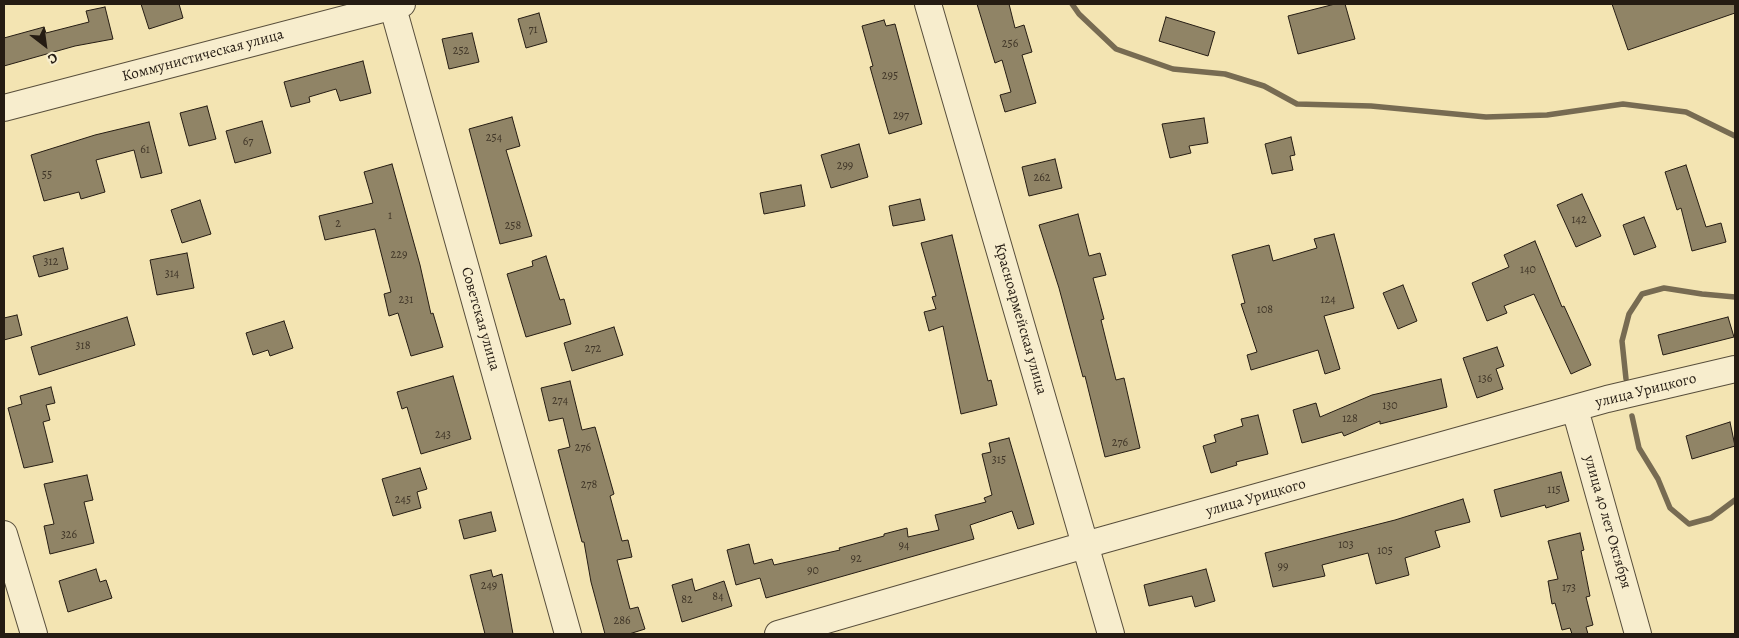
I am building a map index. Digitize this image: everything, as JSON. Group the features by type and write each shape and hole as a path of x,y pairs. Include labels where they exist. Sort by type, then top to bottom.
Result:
{"street":[{"name":"Красноармейская улица","path":"928,4 1110,634"},
{"name":"Коммунистическая улица","path":"4,108 395,5"},
{"name":"Советская улица","path":"395,5 568,634"},
{"name":"улица Урицкого","path":"778,634 1085,545 1575,410 1607,399 1735,368"},
{"name":"улица 40 лет Октября","path":"1575,410 1638,634"},
{"path":"4,534 34,634"}],"building":[{"path":"141,4 179,4 183,18 149,29"},
{"path":"977,4 1009,4 1015,28 1024,25 1032,52 1022,55 1036,103 1005,112 1000,95 1011,92 1002,60 995,63"},
{"path":"1335,4 1345,4 1355,39 1298,54 1288,16"},
{"path":"1612,4 1735,4 1735,13 1628,50"},
{"path":"105,7 113,39 75,46 4,66 4,38 44,27 46,33 89,22 86,11"},
{"path":"539,13 547,42 526,48 518,19"},
{"path":"1166,17 1215,32 1208,56 1159,41"},
{"path":"884,20 886,26 895,24 922,124 889,134 870,67 873,66 862,26"},
{"path":"472,33 479,62 449,69 442,39"},
{"path":"363,61 371,93 340,101 336,89 309,97 310,102 291,107 284,82"},
{"path":"207,106 216,139 189,146 180,113"},
{"path":"512,117 520,146 506,150 532,236 500,244 469,129"},
{"path":"1204,118 1208,143 1189,146 1191,153 1170,158 1162,124"},
{"path":"262,121 271,153 235,163 226,131"},
{"path":"149,122 162,173 141,178 134,150 96,160 105,192 81,199 79,192 44,201 31,155 95,135"},
{"path":"1291,137 1295,155 1290,156 1293,170 1272,174 1265,144"},
{"path":"859,144 868,177 831,188 821,155"},
{"path":"1055,159 1062,188 1029,196 1022,167"},
{"path":"392,164 420,265 431,314 433,313 443,347 411,356 398,313 389,316 384,294 391,292 375,229 325,240 319,216 373,203 364,172"},
{"path":"1686,165 1706,227 1721,223 1726,242 1692,251 1681,208 1677,210 1665,172"},
{"path":"801,185 805,206 764,214 760,193"},
{"path":"1582,194 1601,236 1576,247 1557,205"},
{"path":"920,199 925,220 893,226 889,206"},
{"path":"200,200 211,234 182,243 171,210"},
{"path":"1078,214 1089,256 1100,253 1106,275 1093,278 1104,319 1101,320 1116,380 1124,378 1140,448 1105,457 1085,376 1083,377 1059,288 1039,225"},
{"path":"1644,217 1656,247 1634,255 1623,225"},
{"path":"1334,234 1354,308 1324,316 1340,369 1325,374 1318,350 1251,370 1247,355 1257,352 1241,304 1245,303 1232,255 1269,245 1273,261 1317,248 1314,239"},
{"path":"952,235 988,381 991,380 997,405 961,414 943,326 929,331 924,312 936,309 932,297 936,296 921,243"},
{"path":"1535,241 1562,307 1564,306 1591,365 1571,374 1534,294 1504,306 1507,313 1487,321 1472,283 1509,267 1504,255"},
{"path":"63,248 68,269 39,277 33,256"},
{"path":"187,253 194,288 157,295 150,260"},
{"path":"546,256 560,300 564,299 571,324 526,337 507,274 533,266 532,261"},
{"path":"1403,285 1417,321 1398,329 1383,293"},
{"path":"17,315 22,335 4,340 4,318"},
{"path":"127,317 135,345 39,375 31,347"},
{"path":"1728,317 1734,337 1663,355 1658,335"},
{"path":"284,321 293,348 270,356 268,350 253,355 246,333"},
{"path":"614,327 623,355 572,371 564,343"},
{"path":"1497,347 1504,366 1496,369 1503,389 1477,398 1463,358"},
{"path":"453,376 471,439 421,454 407,407 402,409 397,392"},
{"path":"1441,379 1447,407 1380,424 1380,421 1344,436 1342,432 1302,443 1293,410 1316,403 1320,417 1372,395"},
{"path":"570,381 582,430 595,427 614,494 610,496 622,541 628,540 632,557 617,560 630,609 638,607 645,629 629,634 605,634 591,582 584,542 582,542 558,450 570,447 563,418 549,421 541,388"},
{"path":"51,387 55,403 46,405 50,420 43,422 53,462 24,468 8,408 22,404 20,396"},
{"path":"1258,415 1268,454 1236,462 1237,465 1211,473 1203,446 1216,442 1214,435 1243,426 1241,419"},
{"path":"1730,422 1735,446 1692,459 1686,436"},
{"path":"1009,438 1034,524 1018,529 1012,511 970,525 974,539 766,598 760,578 736,585 727,550 749,544 754,564 772,559 774,565 840,550 839,548 907,528 908,537 939,530 935,515 986,502 984,498 992,495 982,454 991,452 989,443"},
{"path":"420,468 427,489 417,492 421,508 393,516 382,479"},
{"path":"1561,472 1569,501 1546,508 1545,505 1501,517 1494,490"},
{"path":"87,475 93,500 84,502 94,543 50,554 44,526 54,524 44,484"},
{"path":"1463,499 1470,522 1435,531 1440,547 1405,558 1409,575 1376,584 1368,553 1322,565 1325,576 1273,587 1265,553 1395,520"},
{"path":"491,512 496,531 464,539 459,520"},
{"path":"1580,533 1584,550 1581,551 1590,596 1586,597 1593,625 1586,627 1588,634 1572,634 1570,628 1562,630 1555,603 1552,604 1548,581 1558,579 1548,541"},
{"path":"96,569 100,582 106,580 112,598 68,612 59,581"},
{"path":"1206,569 1215,601 1195,607 1192,596 1149,606 1144,585"},
{"path":"491,570 493,577 502,574 513,634 485,634 470,575"},
{"path":"692,579 695,591 724,581 732,606 682,622 672,585"}],"waterway":[{"path":"1072,4 1079,14 1116,49 1173,69 1225,74 1264,86 1297,104 1371,106 1486,117 1547,115 1623,104 1686,112 1735,136"},
{"path":"1626,379 1622,341 1629,314 1642,294 1664,288 1735,297"},
{"path":"1632,416 1639,448 1658,479 1670,508 1689,524 1711,518 1735,500"}]}
